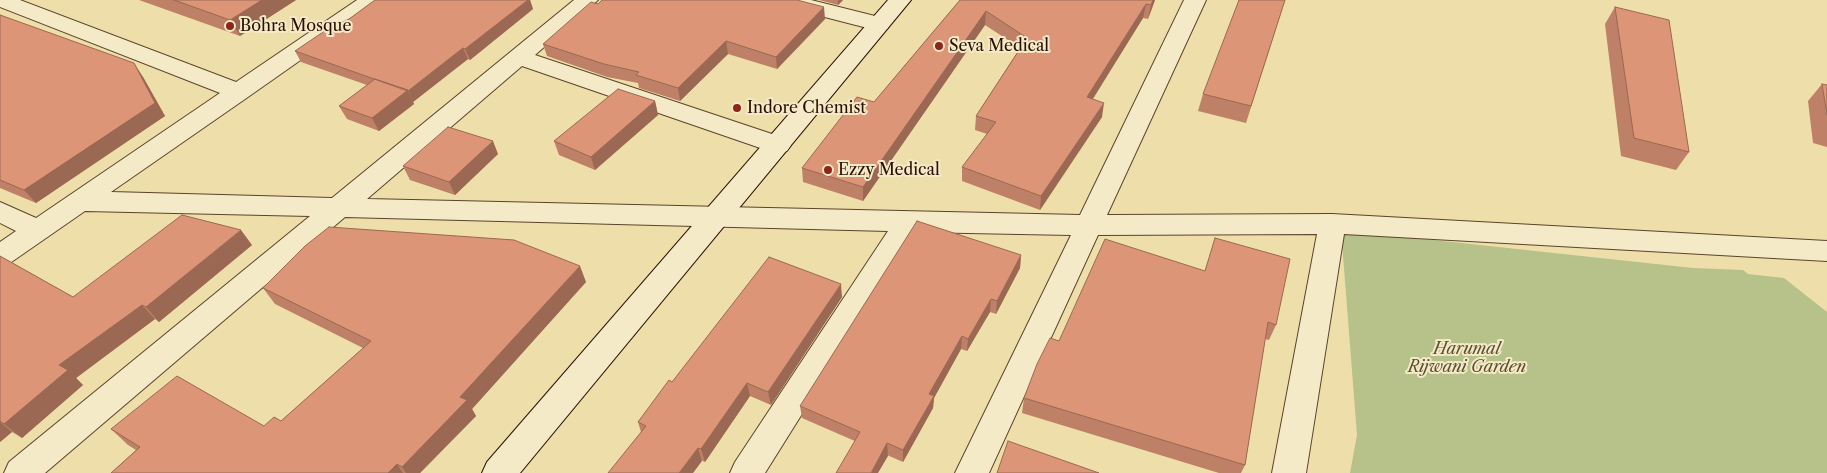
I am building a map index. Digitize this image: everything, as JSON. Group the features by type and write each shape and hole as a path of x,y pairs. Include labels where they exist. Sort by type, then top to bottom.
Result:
{"street":[{"path":"0,0 240,92"},
{"path":"0,256 371,0"},
{"path":"21,473 587,0"},
{"path":"786,0 879,24"},
{"path":"499,473 900,0"},
{"path":"972,473 1195,0"},
{"path":"518,57 778,145"},
{"path":"80,201 908,222 1089,225 1332,224 1823,254"},
{"path":"0,212 38,230"},
{"path":"747,473 908,222"},
{"path":"1289,473 1332,224"}],"green space":[{"name":"Harumal Rijwani Garden","path":"1341,230 1693,268 1743,270 1748,274 1784,278 1827,312 1827,473 1350,473 1357,435"}],"building":[{"path":"174,0 262,0 230,20"},
{"path":"375,0 528,0 408,91 295,51 326,30 349,19"},
{"path":"602,0 797,0 824,7 776,57 726,41 678,88 636,75 639,72 604,64 543,44 591,2 598,4"},
{"path":"960,0 1153,0 1151,5 1146,4 1087,97 1104,103 1041,196 962,167 996,122 976,116 1027,38 986,11 863,187 802,168 857,97 874,102"},
{"path":"1239,0 1285,0 1251,106 1203,94"},
{"path":"1615,7 1669,20 1689,152 1634,138"},
{"path":"0,15 134,63 155,103 24,190 0,180"},
{"path":"375,79 408,90 372,118 339,106"},
{"path":"1822,84 1827,85 1827,115"},
{"path":"618,89 655,101 591,157 554,141"},
{"path":"448,127 493,141 449,182 403,166"},
{"path":"182,215 241,230 146,307 142,305 59,365 68,370 4,424 0,421 0,256 73,297"},
{"path":"917,221 1021,255 997,301 991,299 968,339 962,336 929,394 934,396 903,450 887,443 871,473 836,473 860,432 800,406"},
{"path":"329,227 514,240 580,266 460,397 467,400 402,467 397,464 388,473 111,473 140,447 111,429 177,376 264,426 274,417 281,421 371,341 263,288 305,246"},
{"path":"1215,238 1290,259 1276,325 1268,322 1245,465 1024,398 1037,364 1050,338 1059,341 1105,239 1205,271"},
{"path":"769,257 841,284 768,392 747,383 701,449 698,448 679,473 608,473 646,426 638,422 669,380 672,382"},
{"path":"1008,441 1099,473 997,473"}],"place":[{"name":"Bohra Mosque","path":"230,26"},
{"name":"Seva Medical","path":"939,46"},
{"name":"Indore Chemist","path":"737,108"},
{"name":"Ezzy Medical","path":"828,170"}]}
